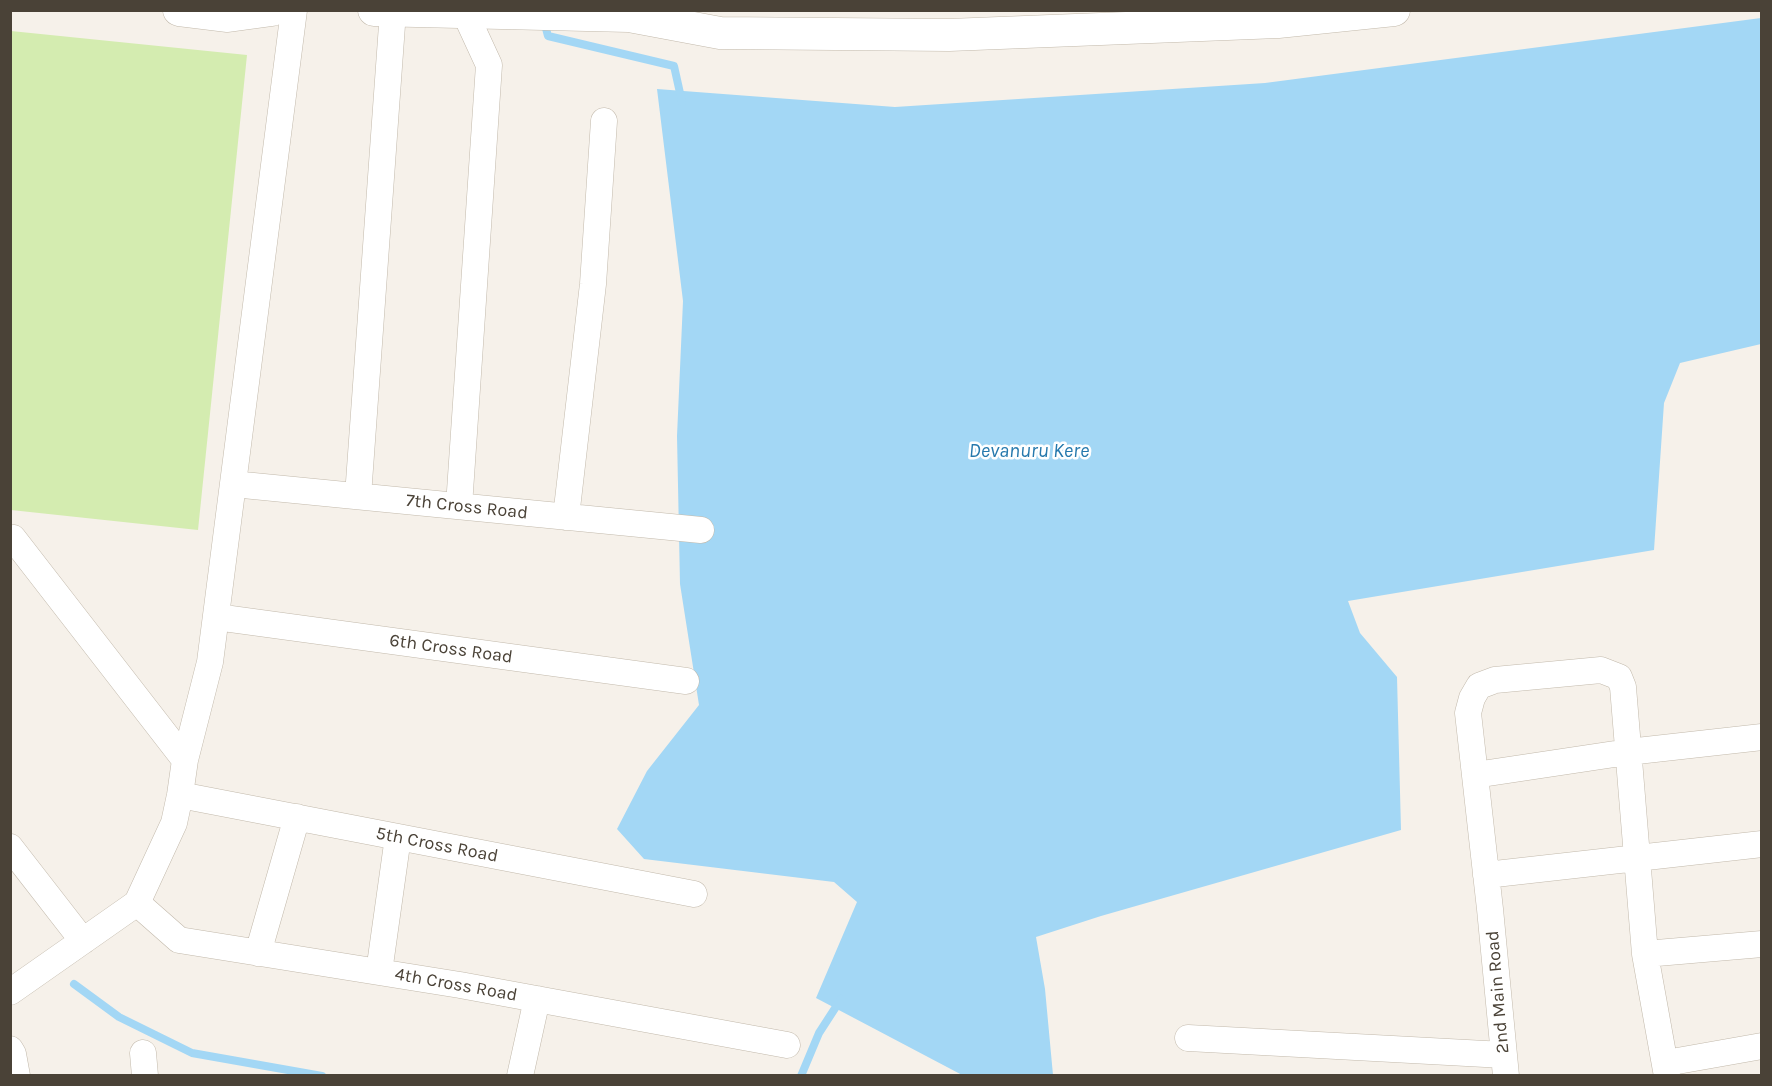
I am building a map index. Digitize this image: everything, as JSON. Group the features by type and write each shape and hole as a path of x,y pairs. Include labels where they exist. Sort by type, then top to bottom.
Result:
{"street":[{"path":"179,10 228,16 272,10"},
{"path":"10,992 137,903 174,823 185,760 210,663 294,10"},
{"path":"374,10 567,15 642,13 720,33 949,35 1278,22 1394,10"},
{"path":"358,496 393,11"},
{"path":"459,506 489,65 478,13"},
{"path":"566,517 593,284 604,121"},
{"name":"7th Cross Road","path":"233,484 701,530"},
{"path":"13,538 185,760"},
{"name":"6th Cross Road","path":"216,616 686,681"},
{"name":"2nd Main Road","path":"1505,1065 1468,713 1472,698 1479,686 1495,680 1601,669 1619,676 1623,687 1629,752"},
{"path":"1475,775 1629,752 1761,736"},
{"path":"1629,752 1645,954 1667,1069 1761,1046"},
{"name":"5th Cross Road","path":"180,795 694,894"},
{"path":"258,953 297,817"},
{"path":"379,972 398,837"},
{"path":"1486,875 1761,844"},
{"path":"10,847 82,941"},
{"name":"4th Cross Road","path":"137,903 178,940 537,999 787,1045"},
{"path":"1645,954 1761,944"},
{"path":"520,1076 537,999"},
{"path":"1188,1038 1505,1065"},
{"path":"10,1049 17,1076"}],"green space":[{"path":"11,31 247,55 198,530 11,510"}],"water":[{"name":"Devanuru Kere","path":"1761,18 1761,344 1680,363 1664,403 1654,550 1348,601 1360,633 1397,677 1401,830 1101,916 1036,937 1045,989 1053,1075 964,1076 816,998 857,902 834,882 644,859 617,829 647,771 699,705 680,584 677,436 683,301 657,89 895,107 1265,83"}],"waterway":[{"path":"544,21 548,36 674,66 682,102"},
{"path":"74,984 119,1017 192,1053 322,1076"},
{"path":"801,1076 819,1033 841,999"}]}
